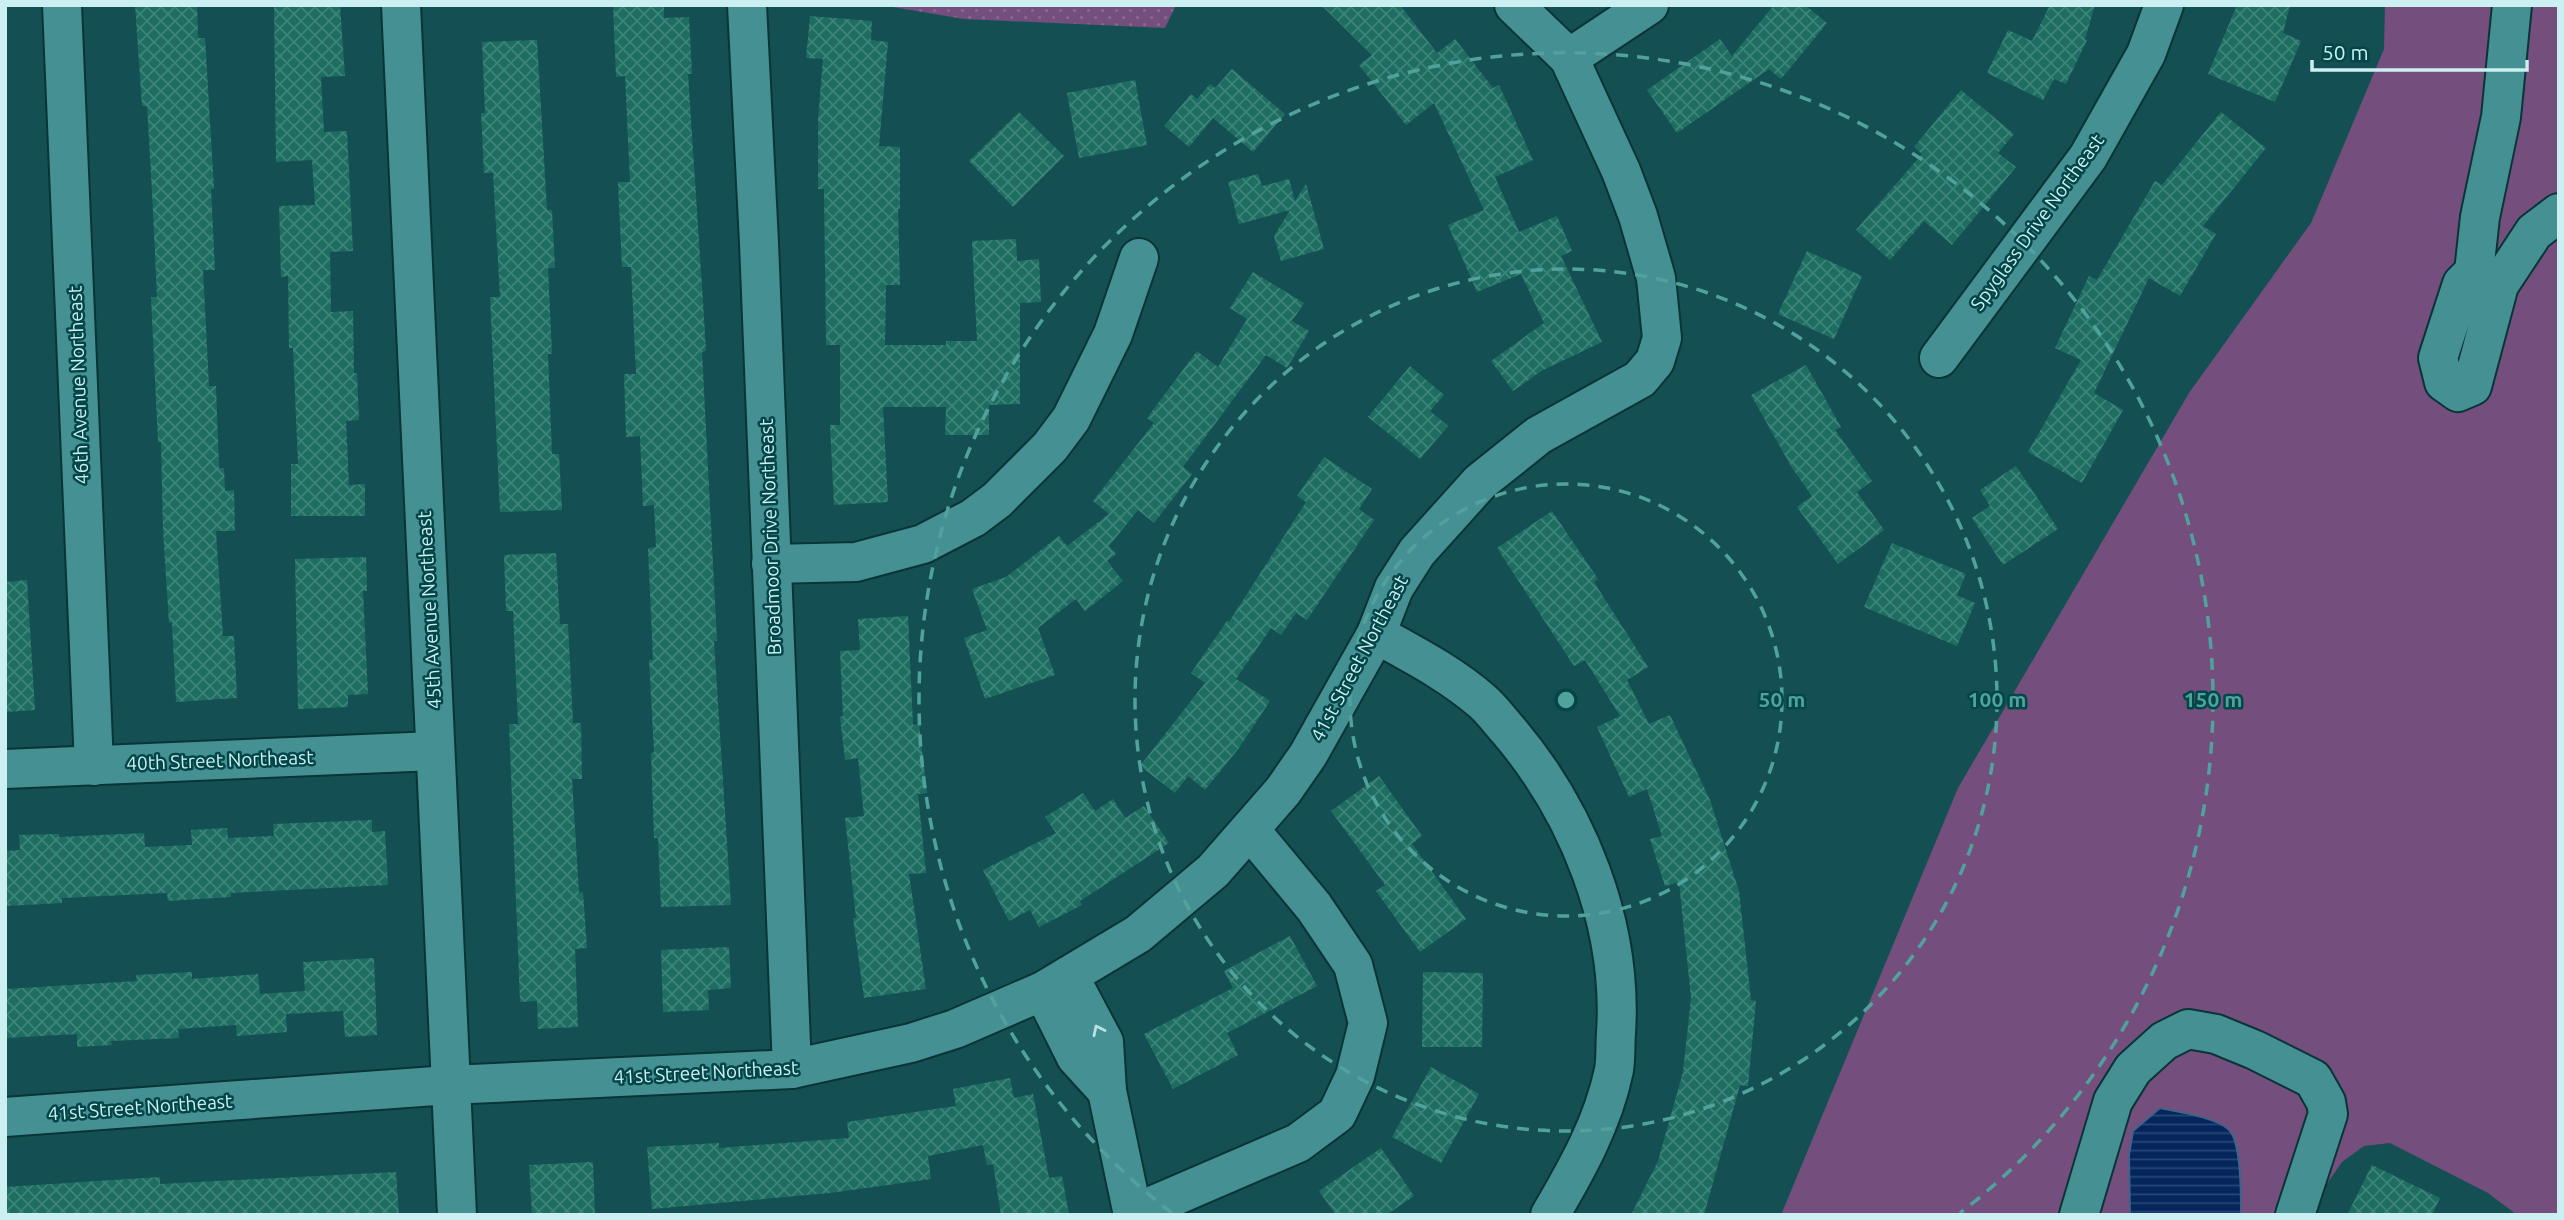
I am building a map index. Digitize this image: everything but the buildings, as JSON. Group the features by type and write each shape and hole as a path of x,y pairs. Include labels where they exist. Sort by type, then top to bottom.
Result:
{"street":[{"name":"46th Avenue Northeast","path":"62,5 94,765"},
{"name":"45th Avenue Northeast","path":"401,5 457,1215"},
{"name":"Broadmoor Drive Northeast","path":"747,5 792,1069"},
{"path":"1514,5 1569,58 1649,5"},
{"name":"Spyglass Drive Northeast","path":"1939,358 2088,156 2146,54 2164,5"},
{"path":"2512,5 2501,117 2480,217 2487,279 2534,232 2559,214"},
{"name":"41st Street Northeast","path":"5,1117 449,1085 792,1069 955,1029 1056,983 1138,934 1213,872 1283,791 1308,755 1376,635 1394,588 1417,552 1480,482 1539,435 1640,379 1655,361 1662,338 1656,278 1630,193 1569,58"},
{"path":"771,564 856,562 923,544 973,518 997,500 1050,447 1071,419 1113,334 1139,258"},
{"path":"1376,635 1447,673 1485,704 1523,748 1568,818 1586,857 1608,927 1618,1007 1614,1069 1594,1136 1550,1215"},
{"name":"40th Street Northeast","path":"5,769 435,751"},
{"path":"1056,983 1104,1042 1107,1091 1133,1214 1298,1143 1337,1114 1355,1076 1368,1023 1353,965 1314,908 1250,830"},
{"path":"2079,1215 2113,1101 2133,1069 2164,1041 2189,1029 2216,1034 2313,1079 2326,1102 2328,1114 2295,1215"}],"shaded area":[{"path":"881,5 1176,5 1165,28 964,19"},
{"path":"2385,5 2559,5 2559,1215 2517,1215 2488,1193 2390,1143 2364,1146 2342,1162 2324,1188 2314,1215 1781,1215 1958,788 2189,393 2311,223 2384,49"}],"water":[{"path":"2160,1108 2205,1118 2222,1125 2233,1135 2241,1183 2241,1215 2130,1215 2129,1155 2133,1131"}]}
